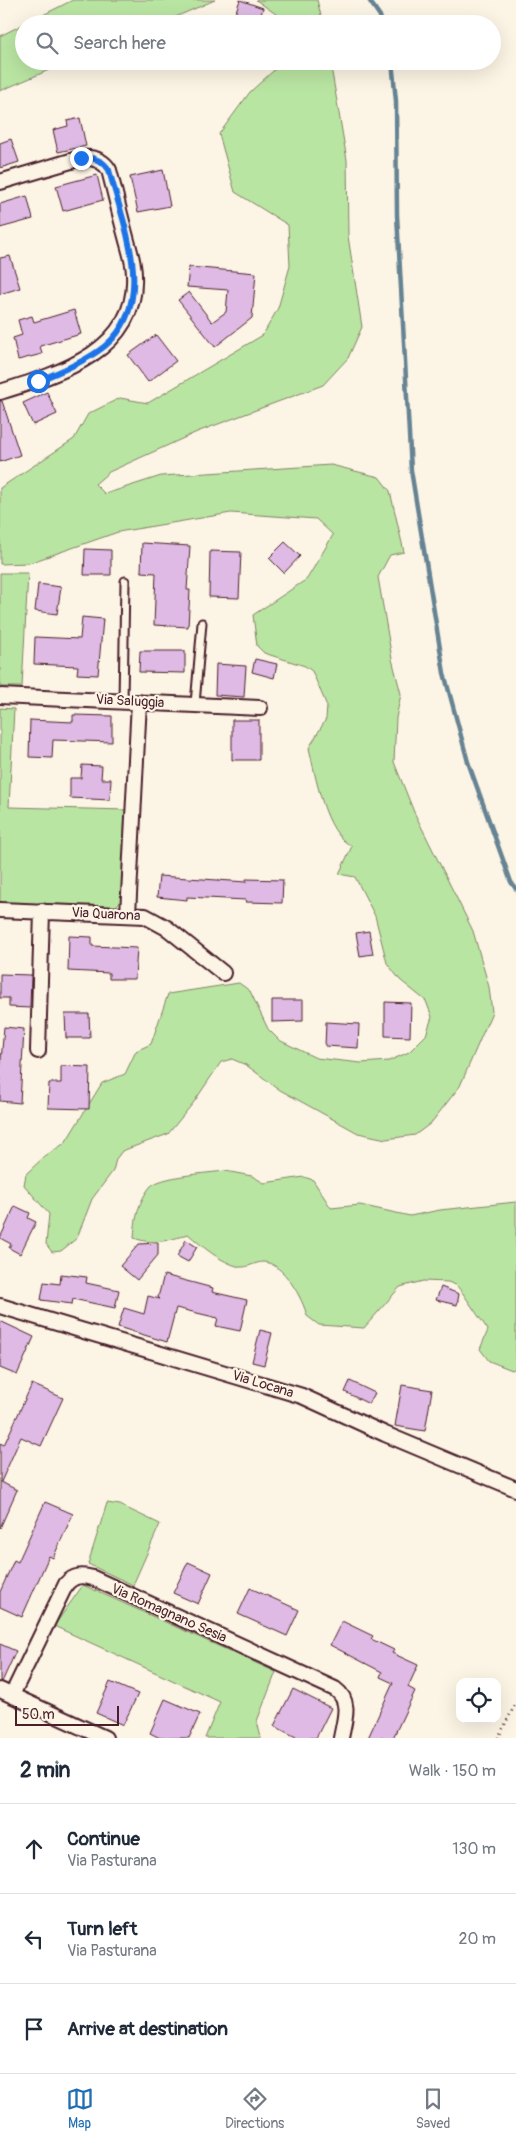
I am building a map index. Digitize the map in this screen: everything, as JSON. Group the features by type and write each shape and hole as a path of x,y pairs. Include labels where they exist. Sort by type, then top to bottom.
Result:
{"street":[{"path":"0,182 81,158 96,159 105,164 109,170 133,264 134,282 128,311 120,328 106,346 71,367 38,381 0,392"},
{"name":"Via Saluggia","path":"0,696 260,708"},
{"path":"128,914 139,702"},
{"name":"Via Quarona","path":"0,910 145,916 157,921 223,973"},
{"path":"38,1051 42,911"},
{"name":"Via Locana","path":"0,1306 302,1396 385,1434 516,1489"},
{"name":"Via Romagnano Sesia","path":"6,1693 66,1584 74,1577 81,1575 93,1578 335,1689 343,1696 346,1707 341,1738"},
{"path":"6,1693 105,1738"}],"lane":[{"path":"123,701 124,581"},
{"path":"195,704 202,623"}],"path":[{"path":"498,1738 516,1703"}],"green space":[{"path":"73,0 215,0 180,15 43,15"},
{"path":"256,0 317,0 321,15 277,15"},
{"path":"15,28 15,70 49,70 0,91 0,36"},
{"path":"274,70 332,70 347,160 348,236 362,327 348,358 323,385 197,432 109,472 95,484 105,494 161,476 331,465 379,477 390,491 404,552 390,555 378,577 392,659 401,694 396,718 394,762 414,812 473,931 489,987 492,1012 460,1086 431,1123 415,1135 386,1139 358,1133 280,1090 246,1065 232,1059 221,1062 194,1102 168,1134 122,1151 116,1159 113,1171 92,1199 77,1238 61,1251 52,1252 46,1244 49,1214 24,1185 26,1174 45,1156 65,1143 102,1083 125,1074 136,1051 151,1044 168,994 239,983 250,991 268,1029 279,1040 316,1058 361,1063 389,1061 409,1052 426,1035 432,1017 426,1001 400,980 387,963 375,916 355,877 339,874 352,846 343,840 328,817 314,773 309,748 326,719 327,706 312,671 305,666 264,653 257,646 253,615 307,579 333,535 316,519 231,513 118,532 29,563 0,564 0,488 74,439 88,414 120,398 148,403 263,335 278,308 290,266 288,225 235,192 219,134 250,92"},
{"path":"0,573 28,573 22,687 0,687"},
{"path":"0,708 14,709 9,807 127,810 124,898 113,909 0,904"},
{"path":"225,1171 252,1176 264,1183 304,1177 313,1180 331,1208 360,1205 410,1216 440,1210 516,1202 516,1368 512,1370 489,1361 480,1349 488,1330 462,1292 456,1285 448,1282 423,1281 400,1287 364,1328 319,1325 307,1316 297,1291 285,1275 278,1268 270,1264 260,1262 243,1267 233,1265 212,1254 188,1234 161,1241 147,1241 134,1238 138,1211 146,1193 155,1183 173,1178"},
{"path":"107,1503 120,1505 160,1524 133,1585 88,1564"},
{"path":"83,1585 276,1672 257,1721 261,1738 205,1738 220,1702 54,1626"}],"building":[{"path":"240,0 263,8 261,15 235,15"},
{"path":"80,118 86,146 58,152 53,130 68,126 67,121"},
{"path":"11,139 19,162 0,168 0,143"},
{"path":"163,170 170,206 138,212 130,177"},
{"path":"97,175 103,200 63,211 56,186"},
{"path":"27,196 33,219 0,228 0,204"},
{"path":"10,256 20,288 0,294 0,258"},
{"path":"189,267 256,273 252,318 215,347 178,300 189,292 212,322 226,312 228,290 187,287"},
{"path":"74,310 81,334 40,346 42,354 18,360 13,338 22,335 18,320 32,316 34,322"},
{"path":"156,335 176,361 148,382 128,355"},
{"path":"47,392 57,414 33,425 23,403"},
{"path":"0,401 2,401 20,455 0,462"},
{"path":"285,542 300,556 284,573 269,558"},
{"path":"142,543 190,546 187,590 190,590 188,627 154,625 156,573 141,572"},
{"path":"85,549 111,550 111,575 84,575"},
{"path":"210,551 241,552 239,598 209,597"},
{"path":"38,584 61,587 57,614 35,611"},
{"path":"82,617 103,619 98,675 77,674 78,666 34,664 35,637 80,639"},
{"path":"140,651 185,651 185,673 139,672"},
{"path":"255,659 277,664 274,678 252,672"},
{"path":"216,664 246,666 244,697 215,695"},
{"path":"73,715 112,716 112,742 53,740 52,758 29,757 30,720 73,722"},
{"path":"232,720 259,720 259,760 232,760"},
{"path":"82,765 102,766 101,779 111,779 110,800 70,798 70,778 81,778"},
{"path":"159,876 246,882 246,879 283,880 282,903 187,897 187,900 157,897"},
{"path":"369,931 373,954 360,956 356,933"},
{"path":"69,936 92,937 92,946 137,948 135,979 109,979 109,973 68,971"},
{"path":"0,974 31,975 30,1008 9,1007 9,998 0,998"},
{"path":"272,1000 303,1000 303,1021 272,1022"},
{"path":"385,1002 411,1003 410,1037 385,1036"},
{"path":"65,1014 89,1014 90,1038 66,1038"},
{"path":"326,1022 359,1024 358,1048 325,1046"},
{"path":"4,1027 24,1029 20,1103 0,1101 0,1072"},
{"path":"61,1066 90,1067 89,1109 48,1108 49,1083 61,1083"},
{"path":"15,1206 30,1213 28,1218 36,1222 20,1254 9,1248 11,1244 0,1238"},
{"path":"186,1240 197,1247 188,1262 177,1256"},
{"path":"158,1243 158,1255 137,1280 120,1266 139,1244"},
{"path":"61,1274 87,1277 86,1283 119,1290 115,1308 73,1299 72,1304 41,1300 44,1282 60,1284"},
{"path":"164,1275 213,1288 212,1292 247,1300 240,1331 216,1326 218,1318 176,1308 167,1342 118,1327 124,1308 144,1314 148,1296 160,1299 158,1297"},
{"path":"441,1287 459,1294 457,1305 436,1300"},
{"path":"0,1321 34,1337 17,1375 0,1368"},
{"path":"260,1330 272,1333 264,1365 252,1362"},
{"path":"350,1381 375,1393 369,1404 345,1392"},
{"path":"32,1384 63,1398 41,1446 21,1437 1,1482 17,1490 0,1528 0,1443 4,1445"},
{"path":"402,1385 432,1390 425,1431 395,1426"},
{"path":"45,1502 73,1514 53,1558 49,1556 22,1617 0,1607 0,1592 14,1560 18,1562"},
{"path":"188,1562 212,1573 198,1604 173,1593"},
{"path":"250,1588 299,1610 287,1636 238,1614"},
{"path":"342,1621 373,1636 371,1639 394,1650 392,1653 418,1665 408,1687 415,1691 393,1738 368,1738 393,1683 380,1677 382,1672 330,1645"},
{"path":"0,1644 16,1651 2,1682 0,1681"},
{"path":"110,1682 138,1694 123,1725 96,1713"},
{"path":"293,1689 331,1708 316,1738 298,1738 274,1726"},
{"path":"165,1699 200,1714 189,1738 160,1738 150,1733"}],"waterway":[{"path":"369,0 379,15"},
{"path":"393,70 396,101 397,215 411,470 444,673 468,762 511,882 516,889"}],"route":[{"path":"38,381 71,367 106,346 120,328 132,300 133,264 109,170 105,164 96,159 81,158"}]}
